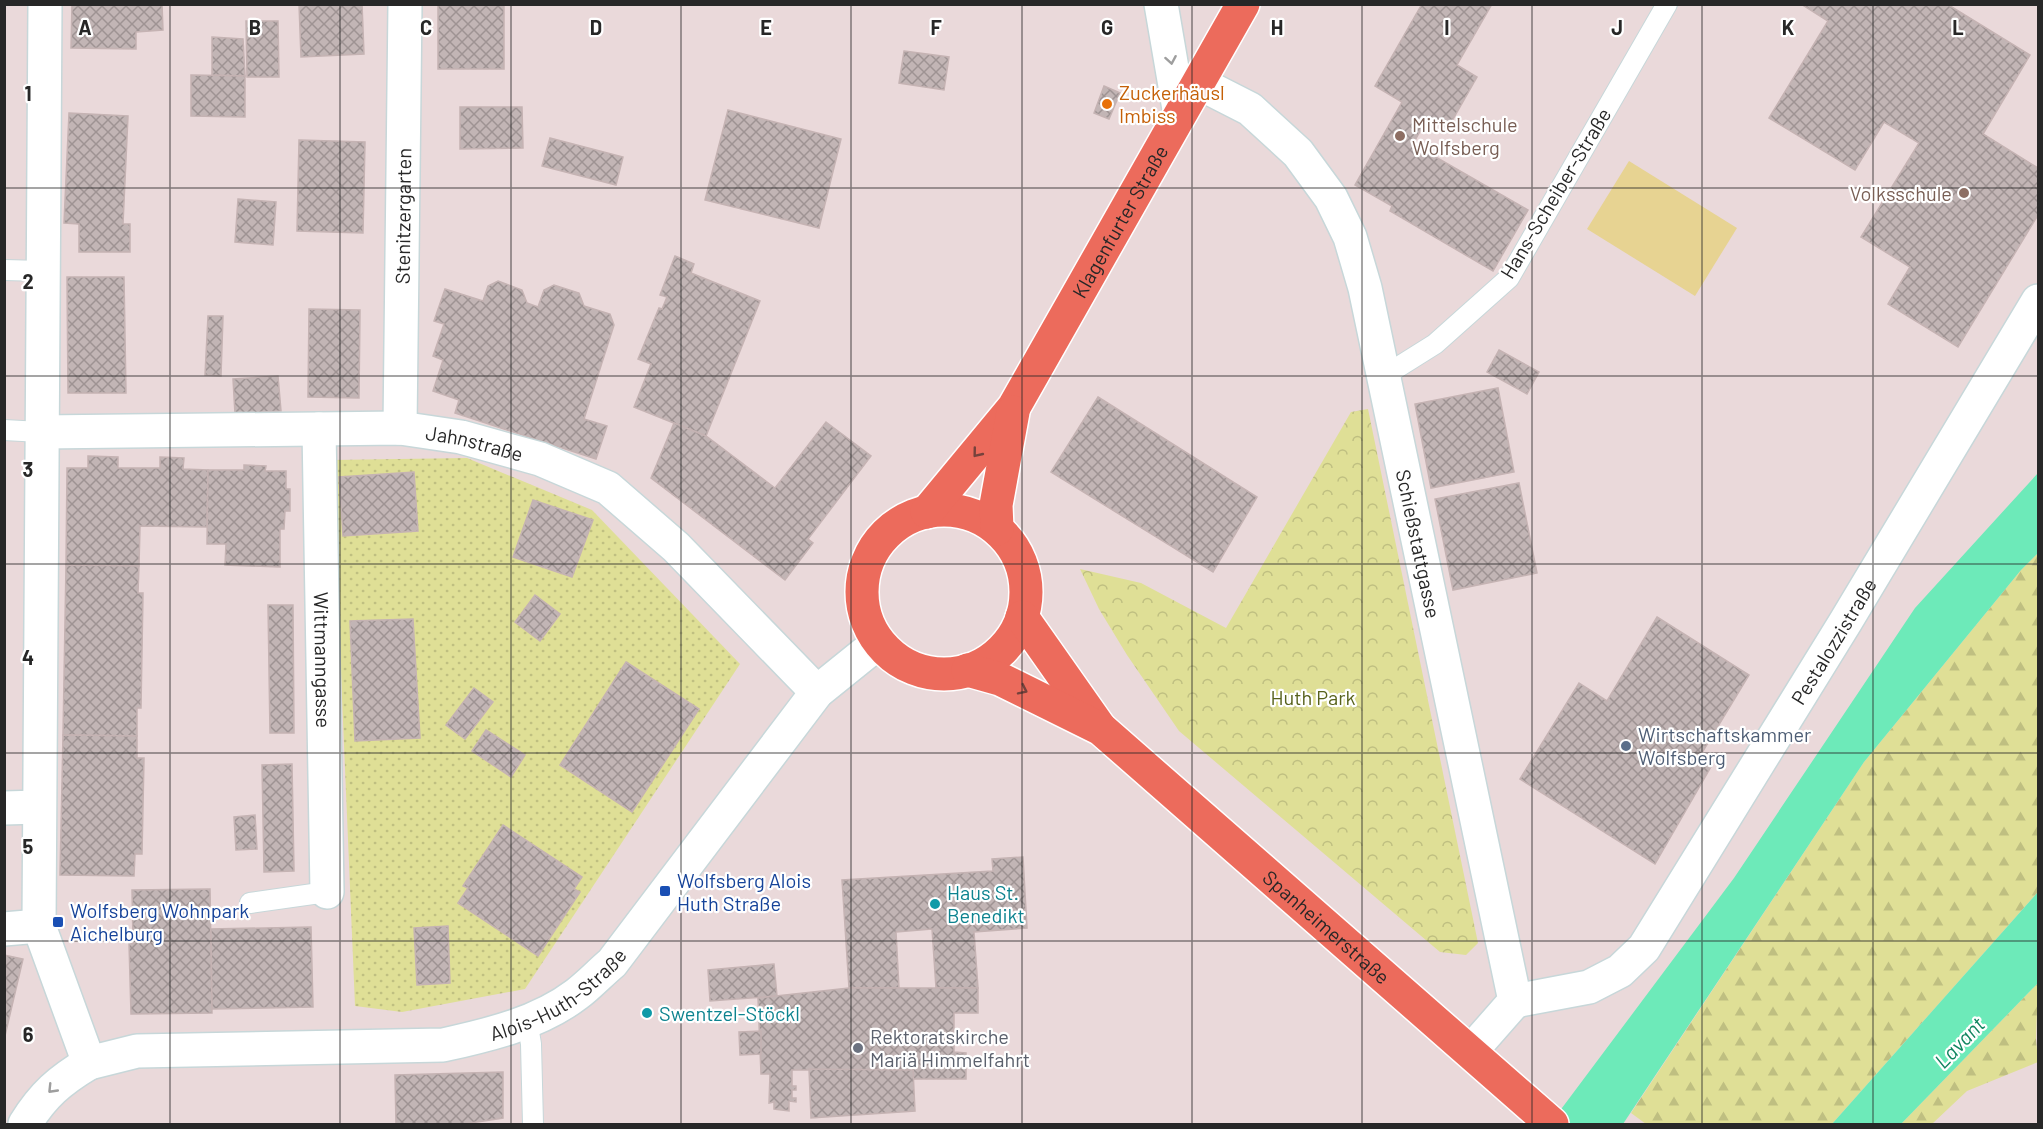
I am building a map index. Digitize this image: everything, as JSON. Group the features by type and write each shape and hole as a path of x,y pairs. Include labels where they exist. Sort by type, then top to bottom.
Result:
{"main road":[{"name":"Klagenfurter Straße","path":"927,512 1014,407 1199,83 1236,6"},
{"name":"Klagenfurter Straße","path":"997,529 996,506 1014,407"},
{"path":"952,510 976,516 997,529 1013,547 1023,569 1026,593 1022,617 1014,635 1002,650 986,662 968,670 944,674 920,670 897,659 879,642 866,617 862,590 867,563 880,540 902,521 927,512 952,510"},
{"name":"Spanheimerstraße","path":"1022,617 1101,729 1358,957 1471,1051 1552,1125"},
{"name":"Spanheimerstraße","path":"968,670 1000,679 1101,729"}],"street":[{"path":"45,4 39,926 89,1063"},
{"name":"Stenitzergarten","path":"400,428 405,4"},
{"path":"1161,4 1180,115"},
{"name":"Schießstattgasse","path":"1199,83 1250,109 1298,153 1331,198 1353,247 1365,288 1384,376 1515,1001"},
{"name":"Pestalozzistraße","path":"1515,1001 1589,987 1620,971 1644,948 1846,621 2038,301"},
{"name":"Jahnstraße","path":"42,432 400,428 461,437 540,459 608,488 676,547 817,692"},
{"name":"Wittmanngasse","path":"319,429 327,892"},
{"name":"Alois-Huth-Straße","path":"25,1125 38,1103 60,1081 89,1063 137,1051 443,1045 489,1035 527,1020 576,994 612,963 817,692 879,642"},
{"path":"4,808 39,807"},
{"path":"4,929 39,926"},
{"path":"1471,1051 1515,1001"}],"lane":[{"name":"Hans-Scheiber-Straße","path":"1384,376 1435,344 1509,278 1667,4"},
{"path":"4,270 43,271"},
{"path":"4,429 42,432"},
{"path":"249,903 327,892"},
{"path":"527,1020 531,1044 533,1125"}],"green space":[{"name":"Huth Park","path":"1368,409 1478,943 1466,955 1440,952 1179,731 1127,655 1099,609 1080,569 1141,583 1226,628 1351,412"},
{"path":"467,458 592,510 740,664 525,989 402,1012 355,1006 332,460"},
{"path":"2038,553 2038,892 1832,1124 1646,1124 1631,1113 1864,762 2021,570"},
{"path":"2038,983 2036,1039 2038,1062 1967,1091 1932,1124 1901,1124"}],"shaded area":[{"path":"1629,161 1737,228 1695,296 1587,229"}],"water":[{"path":"2038,473 2038,553 2021,570 1864,762 1623,1124 1550,1124 1734,878 1915,608"},
{"name":"Lavant","path":"2038,892 2038,983 1901,1124 1832,1124"}],"building":[{"path":"72,4 162,4 163,30 136,32 136,49 71,48"},
{"path":"299,4 362,4 364,54 301,57"},
{"path":"438,4 504,4 504,69 438,69"},
{"name":"Mittelschule Wolfsberg","path":"1422,4 1492,4 1457,65 1477,77 1448,128 1428,117 1413,144 1528,210 1493,271 1390,211 1392,206 1355,185 1402,102 1375,86"},
{"name":"Volksschule","path":"1801,4 1947,4 2030,55 1983,134 2038,168 2038,215 1958,347 1888,304 1910,267 1861,237 1919,143 1884,122 1855,170 1769,118 1828,21"},
{"path":"246,21 278,21 279,77 247,77"},
{"path":"212,37 243,39 245,76 212,75"},
{"path":"904,51 949,57 944,90 899,83"},
{"path":"191,75 245,76 245,117 191,116"},
{"path":"1104,86 1120,93 1109,119 1094,113"},
{"path":"460,107 522,107 523,148 460,149"},
{"path":"728,110 841,139 819,228 705,200"},
{"path":"69,113 128,116 123,224 130,224 130,252 79,252 79,224 64,223"},
{"path":"550,138 623,157 616,185 542,166"},
{"path":"299,140 365,142 363,233 297,231"},
{"path":"238,199 276,202 273,245 235,242"},
{"path":"675,256 694,264 691,273 760,301 706,436 634,407 651,364 638,359 659,308 662,309 667,297 660,295"},
{"path":"67,277 124,277 126,393 68,393"},
{"path":"498,281 522,290 527,303 538,307 544,290 554,285 579,293 584,306 610,314 614,325 584,419 607,426 596,459 455,413 459,400 433,391 443,360 433,356 444,324 434,321 445,289 483,301 488,286"},
{"path":"309,309 360,310 359,398 308,397"},
{"path":"208,316 223,316 221,376 205,375"},
{"path":"1499,350 1539,372 1527,394 1487,372"},
{"path":"278,376 281,411 235,414 233,379"},
{"path":"1498,388 1514,472 1431,488 1415,404"},
{"path":"1098,397 1257,497 1213,572 1051,472"},
{"path":"826,422 871,456 808,539 813,543 785,580 651,478 674,423 706,436 775,488"},
{"path":"88,456 118,457 118,468 160,468 160,457 184,458 183,469 208,470 207,527 140,526 139,566 66,565 67,468 88,468"},
{"path":"244,465 266,466 265,471 286,471 286,489 290,489 290,511 285,511 284,529 280,529 280,567 225,565 226,544 207,544 208,470 244,470"},
{"path":"414,472 418,531 343,536 339,477"},
{"path":"1519,483 1537,573 1453,590 1435,499"},
{"path":"533,500 593,520 572,577 513,557"},
{"path":"66,565 139,566 138,593 143,593 141,708 137,708 137,736 63,735"},
{"path":"535,595 560,614 540,641 515,622"},
{"path":"268,605 293,605 294,733 270,733"},
{"path":"1657,617 1749,675 1700,756 1712,765 1655,864 1520,779 1579,683 1607,701"},
{"path":"413,619 420,738 355,741 350,621"},
{"path":"626,662 699,709 632,812 560,765"},
{"path":"474,688 493,702 465,739 446,725"},
{"path":"486,730 525,755 511,777 472,751"},
{"path":"63,735 137,736 137,758 144,758 142,854 135,854 134,876 60,875"},
{"path":"292,764 294,871 264,872 262,765"},
{"path":"255,815 257,849 236,850 234,817"},
{"path":"503,825 582,877 574,889 580,892 538,956 458,903 468,888 463,886"},
{"name":"Haus St. Benedikt","path":"1023,857 1027,928 974,932 978,988 936,988 932,929 896,932 899,988 849,988 842,880 993,871 992,859"},
{"path":"210,889 212,1013 131,1014 129,943 133,943 132,890"},
{"path":"448,926 450,983 417,985 414,928"},
{"path":"311,927 313,1007 212,1009 211,929"},
{"path":"4,955 23,959 4,1040"},
{"path":"774,964 777,996 710,1001 708,970"},
{"name":"Rektoratskirche Mariä Himmelfahrt","path":"849,988 978,988 978,1013 954,1013 954,1052 966,1053 966,1079 913,1079 913,1070 792,1070 792,1086 796,1086 796,1090 792,1090 792,1098 796,1098 796,1102 789,1101 789,1111 774,1109 774,1102 769,1103 770,1074 761,1074 758,998"},
{"path":"761,1031 761,1054 740,1055 739,1032"},
{"path":"809,1069 913,1070 915,1111 811,1118"},
{"path":"503,1072 503,1118 464,1124 396,1124 395,1075"}],"place":[{"name":"Zuckerhäusl Imbiss","path":"1107,104"},
{"name":"Mittelschule Wolfsberg","path":"1400,136"},
{"name":"Volksschule","path":"1964,193"},
{"name":"Wirtschaftskammer Wolfsberg","path":"1626,746"},
{"name":"Wolfsberg Alois Huth Straße","path":"665,891"},
{"name":"Haus St. Benedikt","path":"935,904"},
{"name":"Wolfsberg Wohnpark Aichelburg","path":"58,922"},
{"name":"Swentzel-Stöckl","path":"647,1013"},
{"name":"Rektoratskirche Mariä Himmelfahrt","path":"858,1048"}]}
